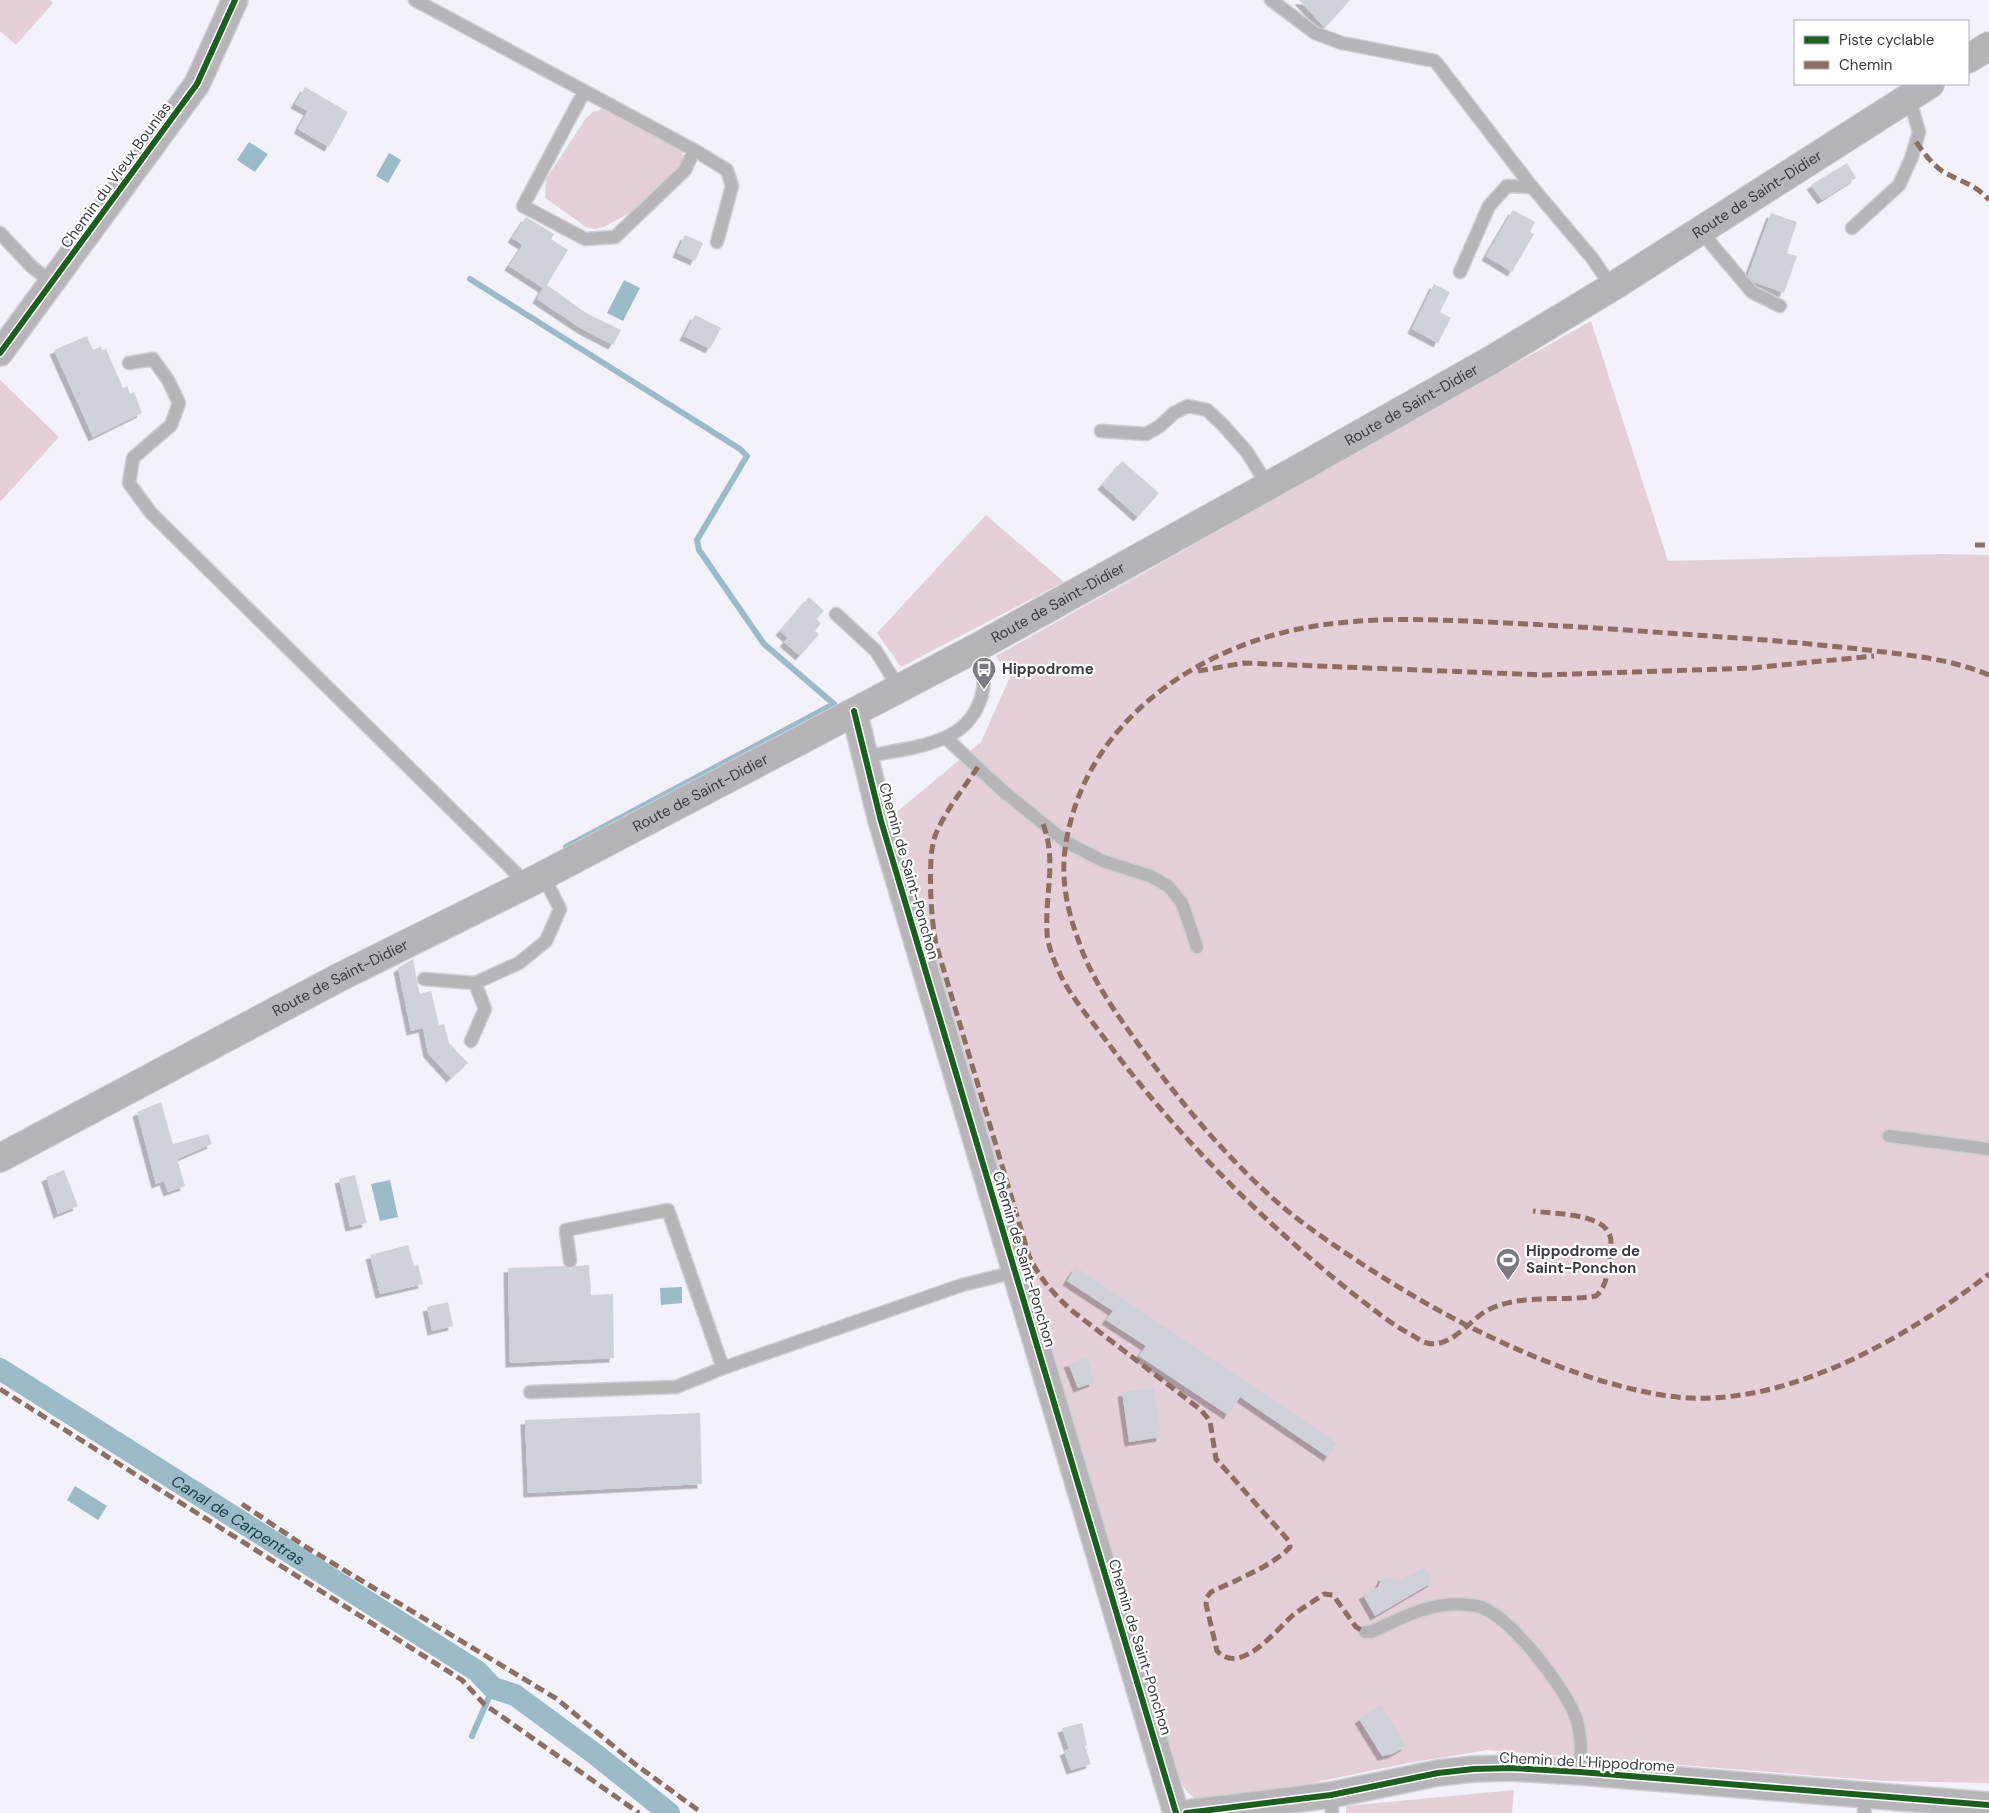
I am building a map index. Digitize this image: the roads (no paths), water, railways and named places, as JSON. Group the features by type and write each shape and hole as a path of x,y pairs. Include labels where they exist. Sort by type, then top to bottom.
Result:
{"main road":[{"path":"1969,58 1989,46"},
{"name":"Route de Saint-Didier","path":"0,1158 338,978 535,880 976,648 1268,486 1493,359 1612,287 1920,90"}],"street":[{"name":"Chemin du Vieux Bounias","path":"0,354 197,84 235,0"},
{"name":"Chemin de Saint-Ponchon","path":"854,711 864,757 884,830 1176,1813"},
{"name":"Chemin de L'Hippodrome","path":"1186,1813 1331,1804 1438,1774 1474,1769 1511,1768 1580,1772 1866,1804 1987,1804"}],"lane":[{"path":"415,0 694,150 727,170 732,186 717,242"},
{"path":"1271,0 1315,33 1342,43 1436,61 1532,187 1592,258 1612,287"},
{"path":"1852,228 1900,185 1911,159 1919,132 1920,90"},
{"path":"584,92 523,206 585,239 615,237 685,170 694,150"},
{"path":"1460,272 1489,206 1507,186 1532,187"},
{"path":"1702,230 1752,292 1780,306"},
{"path":"0,233 32,268 53,283"},
{"path":"129,362 154,360 168,380 179,403 171,425 132,458 129,483 151,513 535,880 560,909 546,941 519,963 475,983 424,979"},
{"path":"1101,431 1146,434 1160,426 1174,413 1188,406 1207,410 1247,452 1268,486"},
{"path":"836,614 876,651 899,688"},
{"path":"864,757 946,738 967,722 978,708 984,690 985,672 981,656 976,648"},
{"path":"946,738 1003,791 1066,842 1102,861 1150,876 1168,886 1182,903 1197,947"},
{"path":"471,1041 485,1009 475,983"},
{"path":"1889,1136 1989,1149"},
{"path":"570,1261 566,1230 668,1210 723,1368"},
{"path":"530,1392 676,1387 723,1368 962,1285 1015,1272"},
{"path":"1365,1632 1371,1632 1422,1609 1444,1604 1480,1606 1497,1615 1515,1631 1552,1676 1566,1698 1576,1718 1581,1744 1580,1772"}],"water":[{"path":"249,142 268,154 255,172 237,160"},
{"path":"389,153 401,160 388,183 376,176"},
{"path":"624,280 640,288 623,321 607,313"},
{"path":"390,1180 398,1217 380,1221 371,1184"},
{"path":"682,1287 682,1303 661,1305 660,1288"},
{"path":"75,1486 107,1506 98,1520 67,1500"}],"waterway":[{"path":"470,279 740,449 747,456 697,540 699,550 764,644 834,704 566,847"},
{"name":"Canal de Carpentras","path":"0,1369 477,1671 493,1688 515,1695 595,1754 669,1813"},
{"path":"472,1736 493,1688"}],"place":[{"name":"Hippodrome","path":"984,690"},
{"name":"Hippodrome de Saint-Ponchon","path":"1508,1281"}]}
